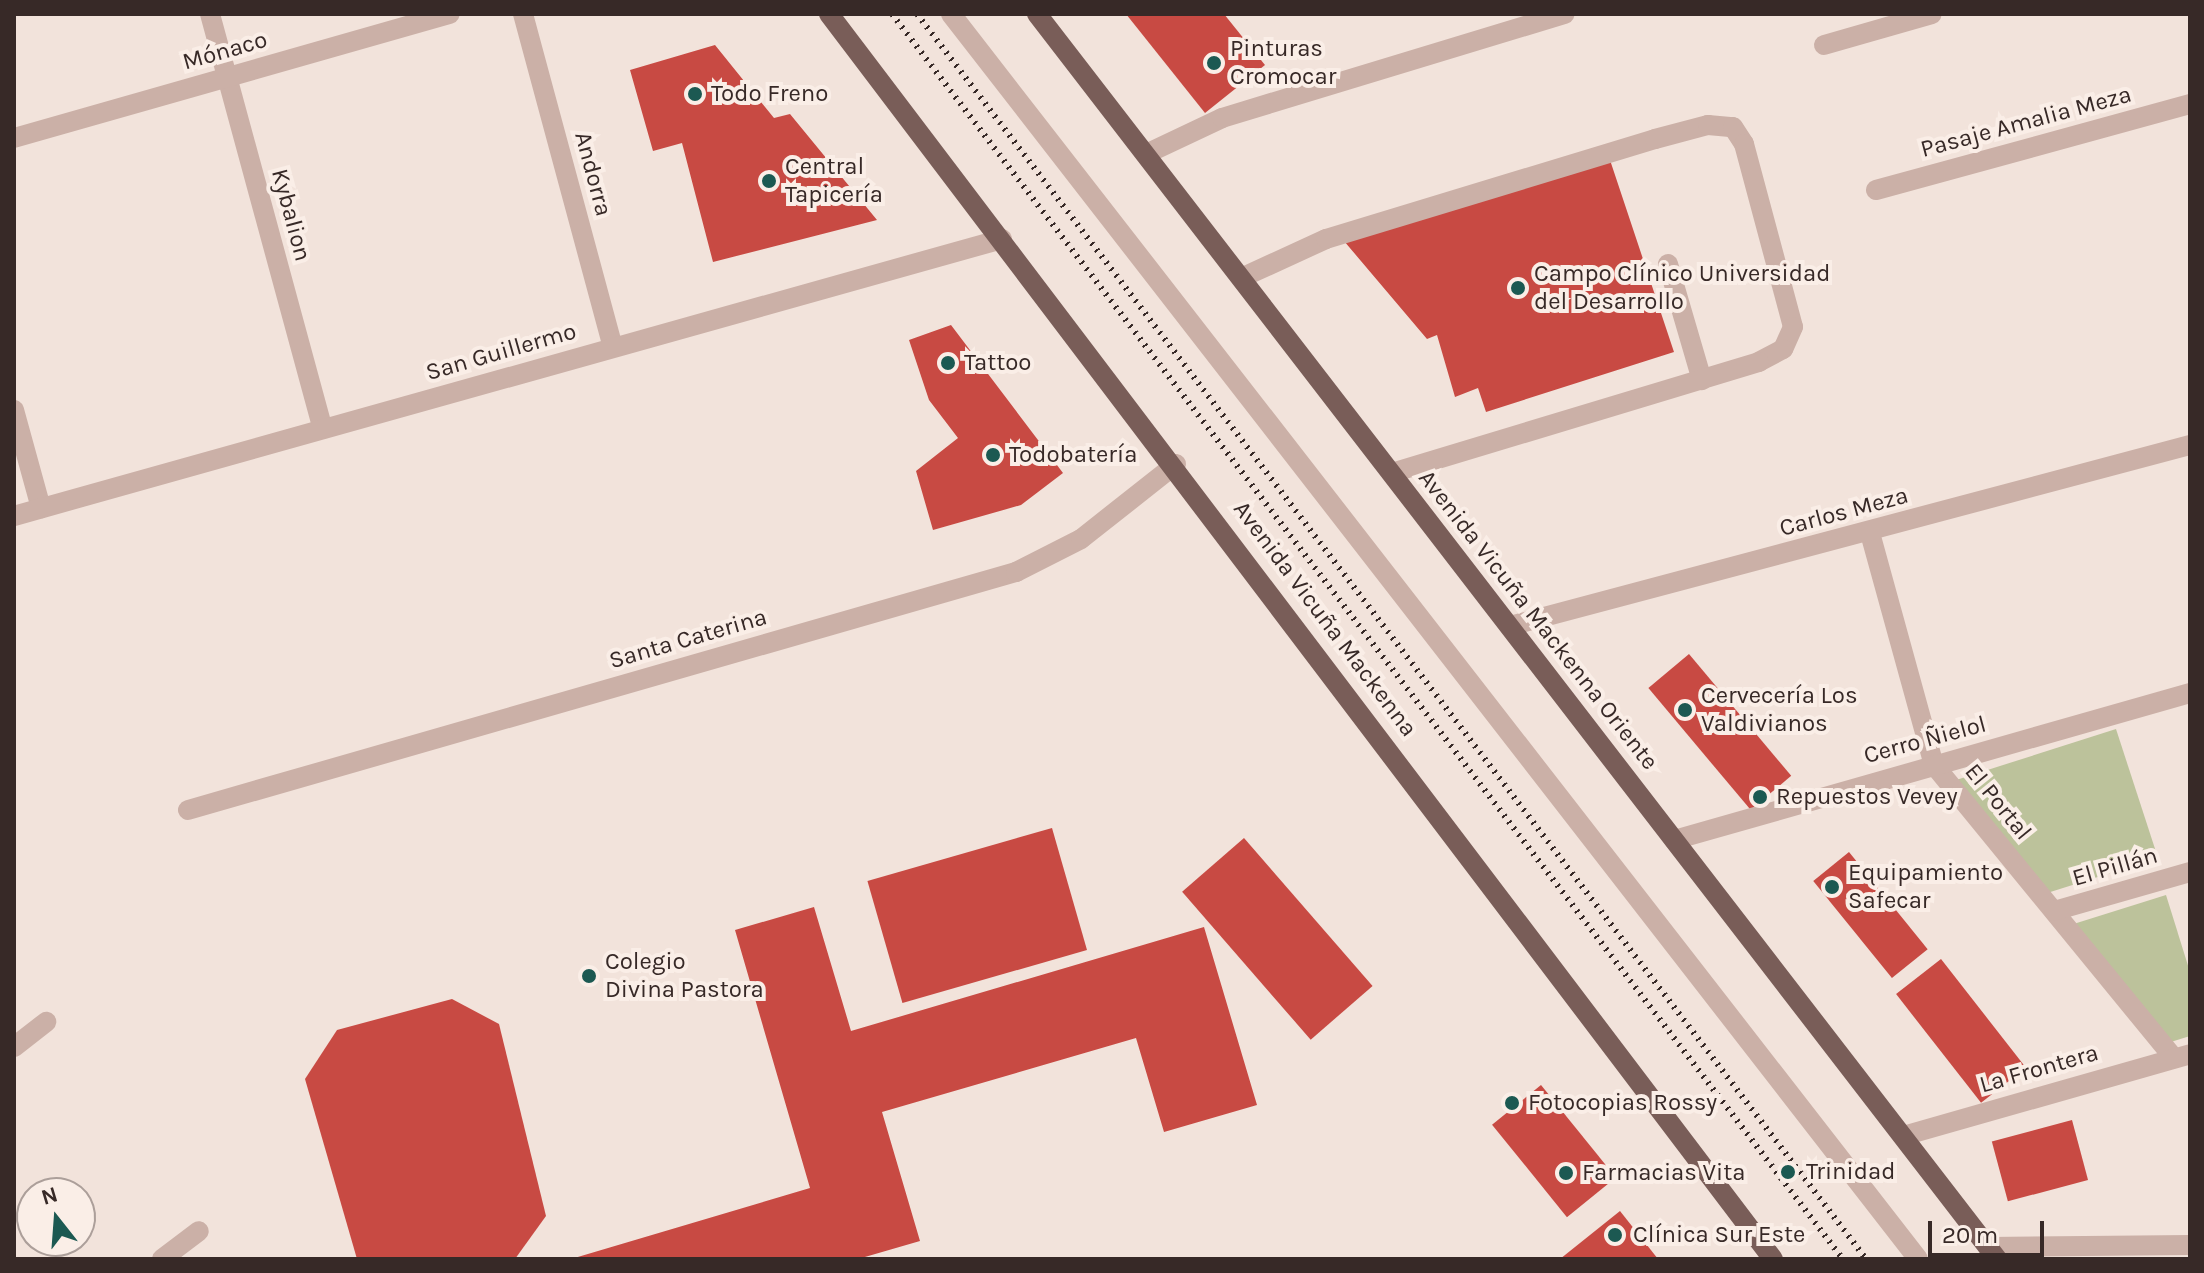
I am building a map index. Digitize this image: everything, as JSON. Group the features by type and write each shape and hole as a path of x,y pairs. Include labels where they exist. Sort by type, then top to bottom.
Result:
{"main road":[{"name":"Avenida Vicuña Mackenna","path":"829,14 1176,464 1773,1259"},
{"name":"Avenida Vicuña Mackenna Oriente","path":"1037,14 1243,277 1993,1253"}],"street":[{"name":"Kybalion","path":"210,14 323,429"},
{"name":"Mónaco","path":"14,138 450,14"},
{"name":"Andorra","path":"523,14 613,347"},
{"path":"951,14 1918,1259"},
{"path":"1146,154 1222,118 1565,14"},
{"path":"1824,45 1932,14"},
{"name":"Pasaje Amalia Meza","path":"1876,190 2190,104"},
{"path":"1243,277 1326,239 1655,139 1708,125 1733,127 1744,144 1793,327 1783,349 1702,380 1392,473"},
{"name":"San Guillermo","path":"14,516 1002,239"},
{"path":"1668,264 1702,380"},
{"path":"14,410 41,508"},
{"name":"Carlos Meza","path":"1510,626 1870,533 2190,445"},
{"name":"Santa Caterina","path":"188,810 1016,572 1081,539 1176,464"},
{"name":"El Portal","path":"1870,533 1934,765 2054,911 2182,1056"},
{"name":"Cerro Ñielol","path":"1674,840 2190,693"},
{"name":"El Pillán","path":"2054,911 2190,872"},
{"path":"14,1047 46,1022"},
{"name":"La Frontera","path":"1903,1136 2182,1056"},
{"path":"162,1259 199,1231"},
{"path":"2095,1242 2111,1259"},
{"path":"1993,1253 2095,1242 2190,1245"}],"green space":[{"path":"2116,729 2158,858 2044,894 1953,781"},
{"path":"2166,895 2190,972 2190,1036 2158,1046 2064,927"}],"building":[{"name":"Pinturas Cromocar","path":"1126,14 1224,14 1265,65 1205,113"},
{"name":"Central Tapicería","path":"715,45 774,118 790,114 877,220 713,262 682,143 653,151 630,70"},
{"name":"Campo Clínico Universidad del Desarrollo","path":"1610,160 1674,352 1486,412 1478,388 1455,397 1437,335 1427,339 1344,241"},
{"name":"Todobatería","path":"951,325 1063,473 1021,505 933,530 916,471 958,438 929,400 909,340"},
{"path":"1689,654 1791,776 1751,810 1648,688"},
{"path":"1052,828 1087,950 902,1003 867,881"},
{"path":"1244,838 1373,986 1311,1040 1182,892"},
{"path":"1849,852 1928,949 1892,978 1813,881"},
{"path":"814,907 851,1031 1204,927 1257,1105 1164,1132 1136,1038 882,1112 920,1241 858,1259 571,1259 810,1188 735,930"},
{"path":"1941,959 2026,1068 1981,1103 1896,994"},
{"path":"452,999 499,1024 546,1216 515,1259 357,1259 305,1079 337,1030"},
{"path":"1541,1085 1616,1177 1567,1217 1492,1125"},
{"path":"2072,1120 2088,1180 2008,1201 1992,1141"},
{"name":"Clínica Sur Este","path":"1620,1211 1658,1259 1560,1259"}],"railway":[{"path":"892,14 1843,1259"},
{"path":"917,14 1866,1259"}],"place":[{"name":"Pinturas Cromocar","path":"1214,63"},
{"name":"Todo Freno","path":"695,94"},
{"name":"Central Tapicería","path":"769,181"},
{"name":"Campo Clínico Universidad del Desarrollo","path":"1518,288"},
{"name":"Tattoo","path":"948,363"},
{"name":"Todobatería","path":"993,455"},
{"name":"Cervecería Los Valdivianos","path":"1685,710"},
{"name":"Repuestos Vevey","path":"1760,797"},
{"name":"Equipamiento Safecar","path":"1832,887"},
{"name":"Colegio Divina Pastora","path":"589,976"},
{"name":"Fotocopias Rossy","path":"1512,1103"},
{"name":"Trinidad","path":"1788,1172"},
{"name":"Farmacias Vita","path":"1566,1173"},
{"name":"Clínica Sur Este","path":"1615,1235"}]}
